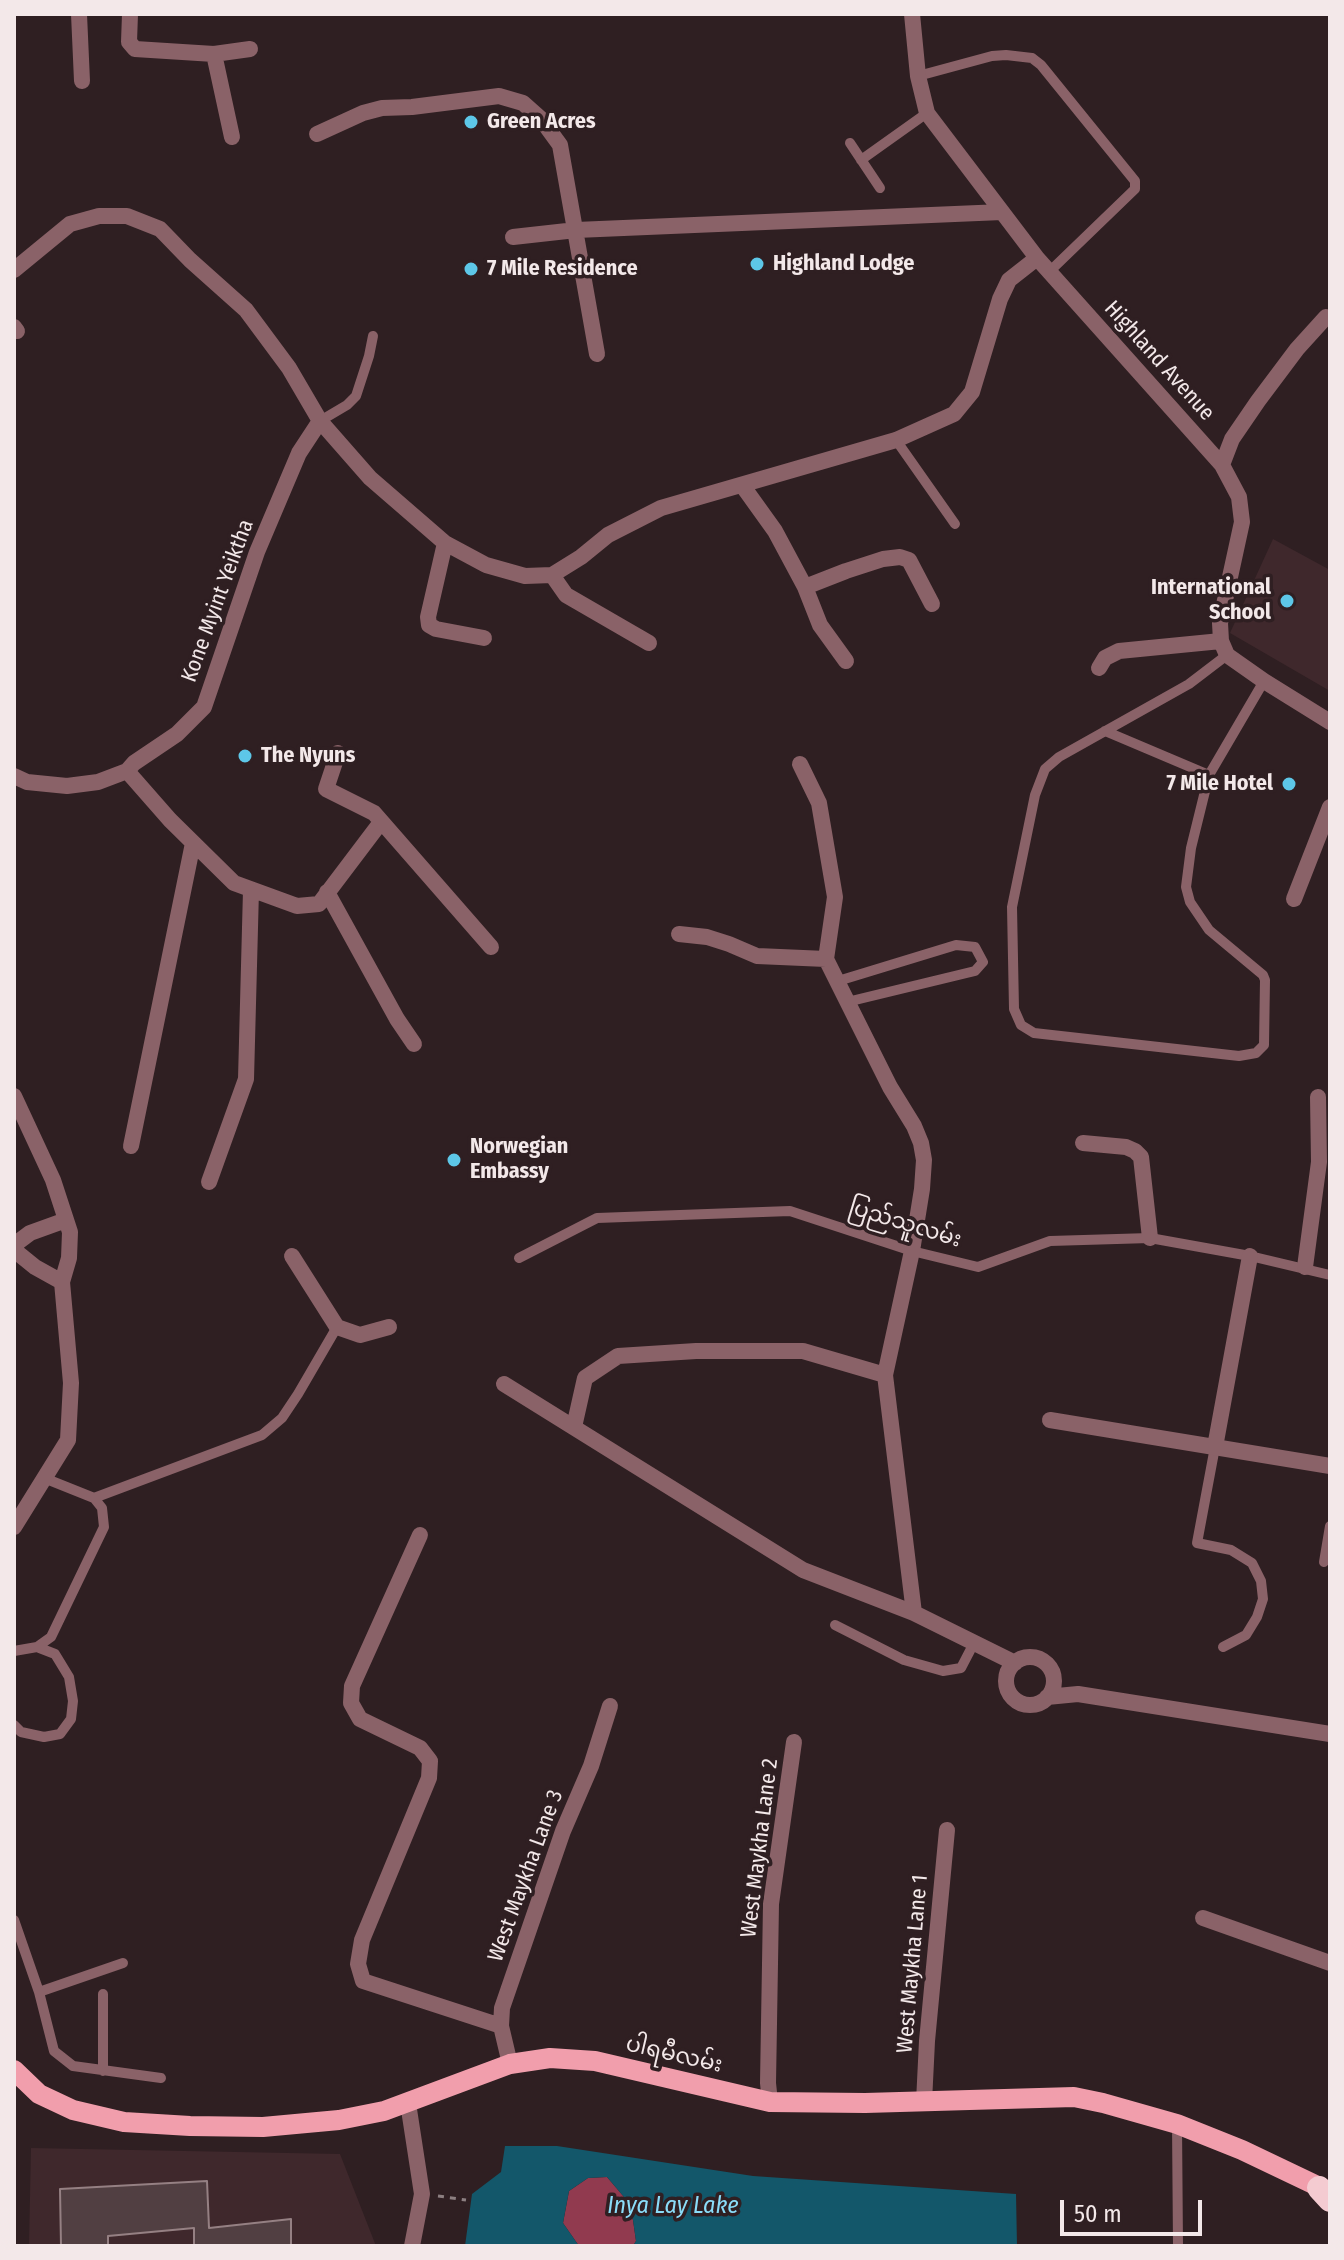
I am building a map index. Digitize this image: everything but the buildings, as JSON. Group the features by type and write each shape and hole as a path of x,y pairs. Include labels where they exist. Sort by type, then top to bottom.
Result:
{"main road":[{"name":"ပါရမီလမ်း","path":"14,2070 39,2094 73,2110 124,2122 263,2127 339,2120 384,2111 510,2064 550,2058 595,2061 770,2102 924,2102 1074,2097 1177,2124 1242,2150 1327,2192"}],"street":[{"path":"79,14 82,81"},
{"path":"130,14 129,42 135,49 214,54 250,49"},
{"name":"Highland Avenue","path":"912,14 918,76 927,113 1037,258 1222,465 1239,497 1242,522 1220,623 1224,648"},
{"path":"214,54 232,137"},
{"path":"317,134 363,113 382,108 499,96 523,103 541,119 560,145 597,354"},
{"path":"513,237 576,230 1002,212"},
{"path":"14,270 70,224 99,216 127,216 160,229 246,310 289,368 320,421 370,478 445,543 486,565 525,576 552,575 608,535 661,508 896,440 954,414 972,392 1000,299 1009,280 1037,258"},
{"path":"1222,465 1232,439 1258,401 1297,349 1326,317"},
{"name":"Kone Myint Yeiktha","path":"14,776 27,782 67,786 98,782 127,771 177,734 204,707 257,552 299,453 320,421"},
{"path":"742,485 775,531 805,587 820,625 846,661"},
{"path":"445,543 428,617 429,625 484,638"},
{"path":"805,587 883,559 900,557 909,560 932,604"},
{"path":"552,575 566,595 649,643"},
{"path":"1099,668 1105,658 1119,651 1224,648 1264,681 1330,722"},
{"path":"338,753 326,789 374,813 491,947"},
{"path":"800,764 819,803 835,897 826,959 921,1143 924,1160 912,1251 885,1375 914,1613"},
{"path":"127,771 170,820 234,883 297,906 323,898 381,822"},
{"path":"1294,899 1330,807"},
{"path":"131,1146 193,843"},
{"path":"209,1182 246,1079 251,890"},
{"path":"323,898 414,1044"},
{"path":"679,934 707,937 757,956 826,959"},
{"path":"14,1096 53,1180 70,1232 69,1258 62,1282 71,1383 68,1440 14,1527"},
{"path":"1305,1267 1319,1162 1318,1097"},
{"path":"1083,1143 1126,1147 1141,1157 1150,1238"},
{"path":"62,1282 35,1267 14,1248 30,1233 66,1220"},
{"path":"292,1256 337,1327 360,1335 389,1327"},
{"path":"1215,1447 1250,1256"},
{"path":"574,1427 585,1378 618,1356 696,1351 803,1351 885,1375"},
{"path":"504,1384 803,1570 914,1613 1015,1663"},
{"path":"1050,1420 1330,1466"},
{"path":"420,1535 352,1686 351,1703 360,1719 420,1748 430,1761 429,1778 362,1940 358,1964 363,1981 501,2026"},
{"path":"1047,1697 1054,1683 1050,1668 1037,1658 1029,1657 1009,1669 1006,1684 1013,1697 1026,1705 1047,1697 1078,1694 1330,1734"},
{"name":"West Maykha Lane 3","path":"510,2064 501,2026 502,2008 610,1706"},
{"name":"West Maykha Lane 2","path":"770,2102 771,1904 794,1742"},
{"name":"West Maykha Lane 1","path":"924,2102 947,1830"},
{"path":"1203,1918 1330,1963"},
{"path":"408,2103 422,2194 412,2246"}],"lane":[{"path":"918,76 992,56 1032,58 1041,65 1135,181 1135,189 1049,272"},
{"path":"861,160 927,113"},
{"path":"850,143 880,188"},
{"path":"320,421 356,396 373,336"},
{"path":"896,440 955,524"},
{"path":"1224,648 1189,684 1059,757 1045,769 1035,795 1012,907 1014,1009 1021,1025 1034,1033 1239,1056 1256,1053 1264,1045 1263,975 1209,930 1190,902 1186,887 1191,848 1209,775 1264,681"},
{"path":"1105,731 1209,775"},
{"path":"838,981 956,945 975,947 983,962 975,971 847,1002"},
{"name":"ပြည်သူလမ်း","path":"519,1258 597,1218 790,1211 912,1251 978,1267 1050,1241 1150,1238 1305,1267 1330,1275"},
{"path":"94,1498 262,1435 282,1418 337,1327"},
{"path":"1215,1447 1197,1543 1231,1550 1252,1563 1261,1581 1263,1599 1246,1635 1223,1647"},
{"path":"14,1651 37,1647 51,1637 104,1527 102,1508 94,1498 44,1478"},
{"path":"1324,1562 1330,1526"},
{"path":"835,1625 904,1660 943,1671 961,1668 974,1643"},
{"path":"14,1725 21,1732 44,1737 60,1734 71,1719 73,1701 69,1677 55,1654 37,1647"},
{"path":"14,1920 39,1992 54,2051 73,2066 161,2078"},
{"path":"39,1992 123,1963"},
{"path":"103,1994 103,2071"},
{"path":"1177,2124 1178,2246"}],"path":[{"path":"422,2194 466,2200"}],"shaded area":[{"name":"International School","path":"1273,539 1330,570 1330,691 1230,633"},
{"path":"31,2148 340,2154 376,2246 29,2246"},
{"path":"607,2177 624,2197 633,2220 636,2241 633,2246 579,2246 563,2223 569,2191 588,2178"}],"water":[{"name":"Inya Lay Lake","path":"505,2146 557,2146 753,2176 1016,2194 1017,2246 633,2246 636,2241 633,2220 624,2197 607,2177 588,2178 569,2191 563,2223 579,2246 465,2246 472,2194 501,2172"}],"place":[{"name":"Green Acres","path":"471,122"},
{"name":"Highland Lodge","path":"757,264"},
{"name":"7 Mile Residence","path":"471,269"},
{"name":"International School","path":"1287,601"},
{"name":"The Nyuns","path":"245,756"},
{"name":"7 Mile Hotel","path":"1289,784"},
{"name":"Norwegian Embassy","path":"454,1160"}]}
